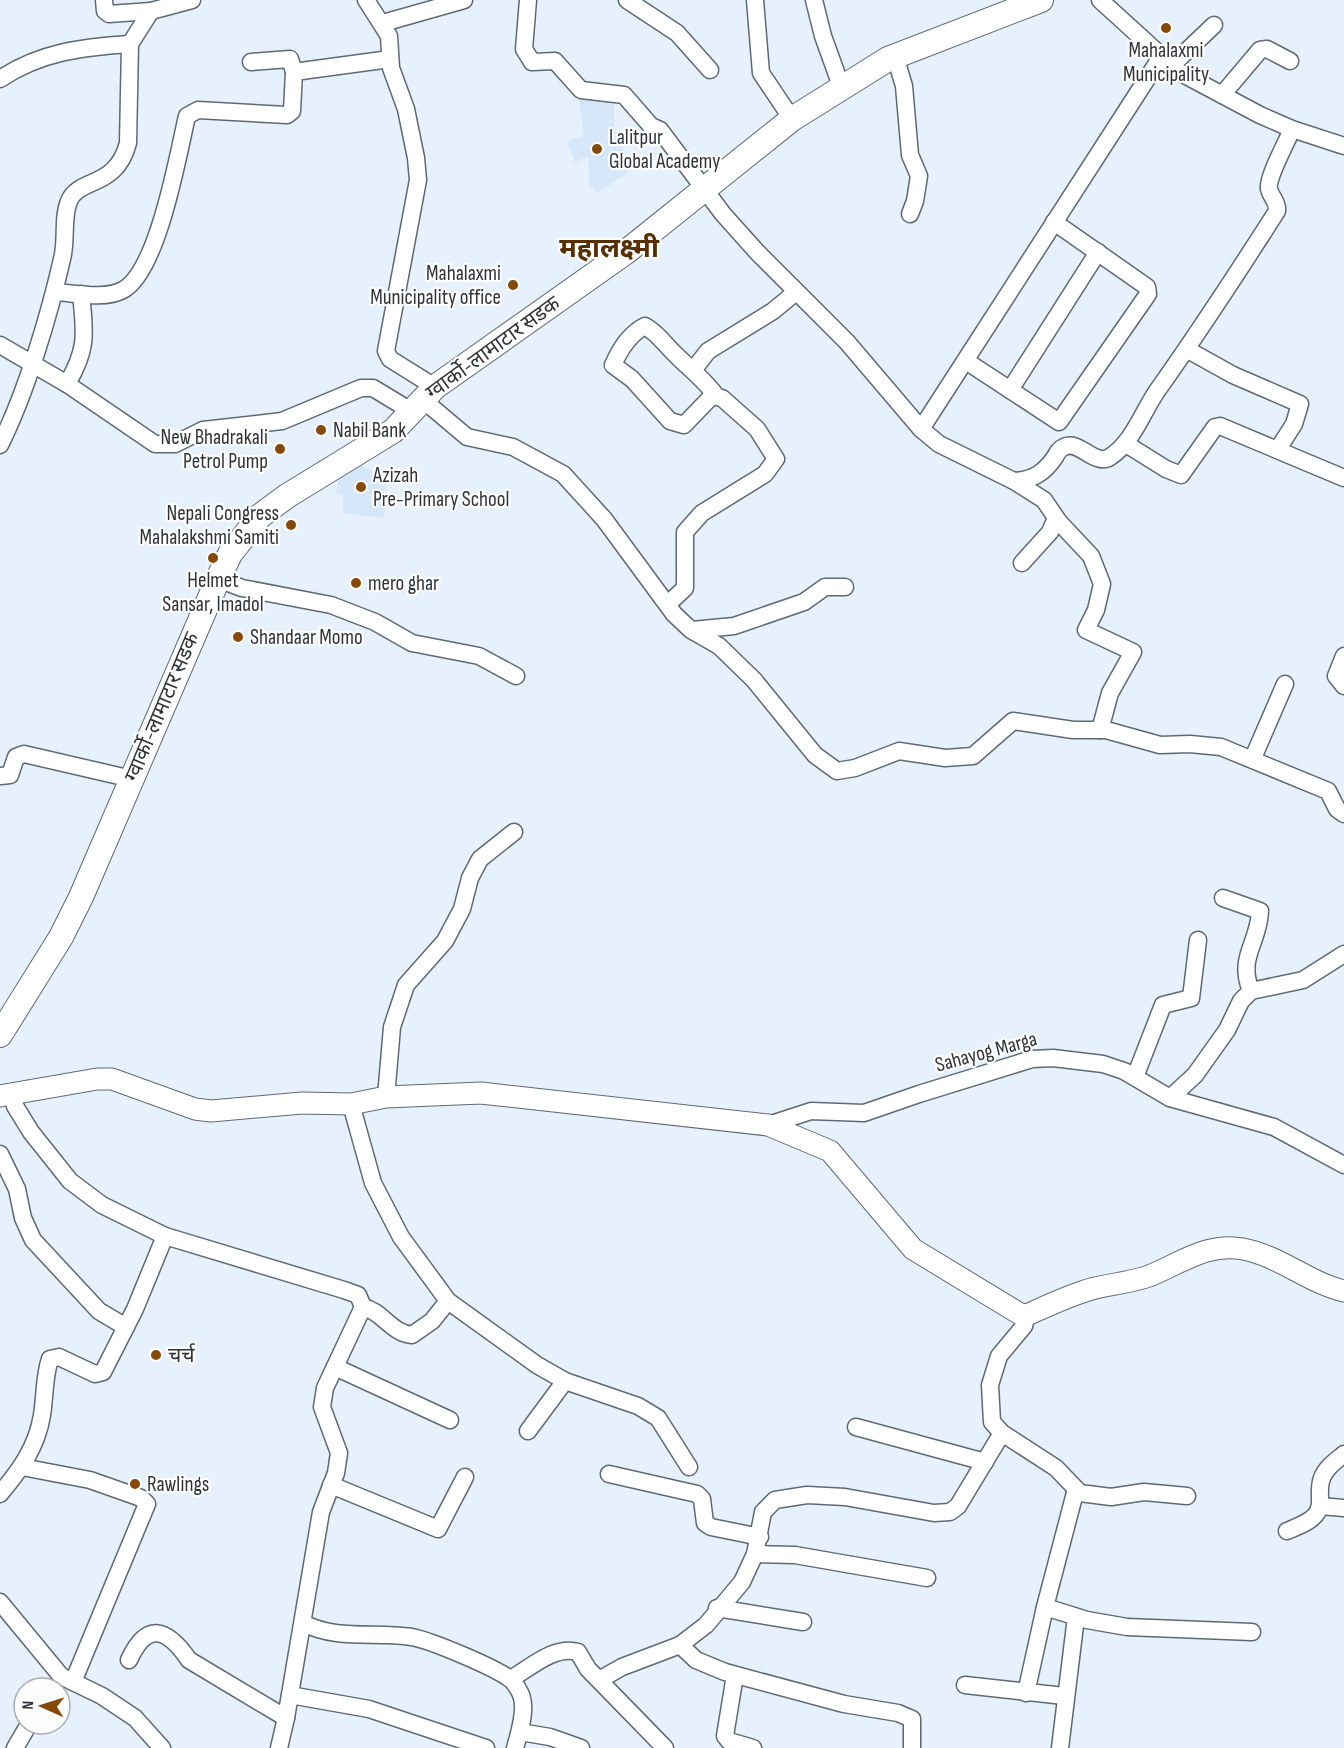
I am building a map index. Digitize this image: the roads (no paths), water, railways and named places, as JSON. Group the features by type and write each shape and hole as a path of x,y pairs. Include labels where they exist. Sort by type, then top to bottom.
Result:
{"main road":[{"name":"ग्वार्को-लामाटार सडक","path":"0,1035 61,937 81,897 218,579 230,554 260,516 287,496 393,431 423,399 626,252 792,119 841,86 895,56 1031,2"}],"street":[{"path":"104,0 105,11 109,14 151,11 192,0"},
{"path":"366,0 383,23 389,36 390,59 406,109 417,158 418,180 386,351 390,359 423,399 467,437 513,447 563,474 604,519 668,604 691,630 719,646 754,680 815,755 837,771 855,768 899,751 945,759 973,756 1013,720 1073,730 1100,730 1160,744 1221,747 1328,790 1337,809 1344,814"},
{"path":"383,23 464,0"},
{"path":"528,0 524,49 532,62 555,61 581,90 624,95 651,126 660,130 703,189 757,252 847,342 921,429 939,444 1014,481 1044,500 1056,518 1091,556 1101,584 1096,610 1086,630 1133,652 1115,681 1100,730"},
{"path":"627,0 677,33 710,70"},
{"path":"755,0 761,73 792,119"},
{"path":"814,0 823,36 841,86"},
{"path":"1100,0 1166,62 1222,95 1292,129 1344,146"},
{"path":"0,445 11,422 55,292 65,248 69,201 73,194 111,174 124,158 128,143 130,44 151,11"},
{"path":"921,429 1054,222 1166,62 1214,25"},
{"path":"0,79 27,63 47,56 77,48 130,44"},
{"path":"1222,95 1260,50 1267,49 1290,61"},
{"path":"895,56 904,86 910,155 919,176 915,201 910,214"},
{"path":"294,72 390,59"},
{"path":"55,292 107,295 123,290 138,278 152,250 187,116 190,112 198,110 290,114 294,72 290,60 251,62"},
{"path":"1014,481 1033,479 1041,473 1060,448 1066,445 1107,459 1126,444 1157,391 1188,350 1277,212 1276,202 1269,191 1269,181 1292,129"},
{"path":"966,362 1057,422 1062,421 1148,294 1147,287 1054,222"},
{"path":"1010,390 1098,252"},
{"path":"694,369 708,351 772,311 796,292"},
{"path":"67,384 81,361 85,334 81,294"},
{"path":"668,604 686,588 685,532 702,513 765,474 776,459 757,429 722,398 717,397 712,396 684,425 670,421 632,379 613,365 634,332 645,326 658,334 677,356 694,369 717,397"},
{"path":"0,345 67,384 155,444 175,444 203,430 282,421 361,388 373,388 423,399"},
{"path":"1188,350 1276,396 1300,404 1294,424 1278,449"},
{"path":"1126,444 1166,469 1181,475 1218,426 1344,478"},
{"path":"1022,563 1050,532 1056,518"},
{"path":"218,579 242,588 331,605 375,622 412,643 479,656 516,676"},
{"path":"691,630 734,626 804,602 825,587 845,587"},
{"path":"1344,656 1336,676 1344,686"},
{"path":"1252,758 1285,684"},
{"path":"0,776 10,775 16,757 24,754 132,779"},
{"path":"386,1097 393,1027 406,985 445,941 462,909 470,879 480,859 514,832"},
{"path":"1223,898 1260,910 1260,924 1245,965 1246,978 1251,991"},
{"path":"1135,1077 1163,1005 1191,998 1198,940"},
{"path":"1170,1098 1195,1075 1227,1030 1241,1001 1251,991 1303,980 1344,954"},
{"name":"Sahayog Marga","path":"768,1125 810,1111 864,1113 1032,1059 1053,1058 1103,1064 1135,1077 1170,1098 1274,1127 1344,1165"},
{"path":"279,1748 321,1512 339,1453 322,1407 325,1388 363,1307 358,1295 165,1236 102,1205 70,1181 7,1102 97,1079 112,1079 195,1109 211,1111 302,1103 351,1104 386,1097 481,1093 768,1125 830,1151 913,1249 1011,1309 1027,1315 1093,1288 1148,1276 1201,1252 1221,1247 1264,1254 1299,1269 1328,1287 1344,1291"},
{"path":"351,1104 373,1183 401,1237 448,1301 537,1365 564,1381 638,1406 658,1418 689,1467"},
{"path":"0,1154 17,1189 23,1218 33,1240 99,1311 126,1327"},
{"path":"0,1494 22,1467 35,1442 40,1426 50,1359 59,1357 99,1374 106,1367 126,1327 165,1236"},
{"path":"363,1307 374,1310 393,1328 412,1335 432,1321 448,1301"},
{"path":"1027,1315 1024,1326 999,1356 990,1385 992,1422 1002,1433 1056,1468 1080,1493 1111,1497 1144,1492 1187,1496"},
{"path":"335,1366 450,1420"},
{"path":"528,1431 564,1381"},
{"path":"856,1427 985,1462"},
{"path":"599,1680 622,1667 680,1645 706,1625 717,1608 742,1582 755,1554 763,1512 775,1500 787,1496 845,1497 934,1513 950,1512 958,1506 1002,1433"},
{"path":"1287,1531 1308,1522 1320,1506 1321,1480 1327,1468 1344,1454"},
{"path":"22,1467 90,1480 141,1498 147,1504 66,1676"},
{"path":"609,1474 697,1494 702,1499 705,1523 711,1527 760,1537"},
{"path":"331,1485 438,1529 465,1477"},
{"path":"1026,1693 1045,1607 1076,1489"},
{"path":"1320,1506 1344,1508"},
{"path":"755,1554 795,1555 927,1578"},
{"path":"0,1602 65,1676"},
{"path":"1045,1607 1076,1617 1127,1627 1252,1632"},
{"path":"717,1608 803,1622"},
{"path":"1060,1748 1076,1617"},
{"path":"303,1623 314,1629 341,1634 412,1638 443,1647 511,1679 522,1698 518,1740 550,1737 581,1748"},
{"path":"129,1660 139,1641 153,1632 162,1633 185,1653 189,1660 286,1718"},
{"path":"680,1645 696,1660 735,1675 844,1704 898,1713 912,1719 912,1748"},
{"path":"511,1679 557,1652 567,1649 578,1652 588,1669 665,1748"},
{"path":"735,1675 725,1736 729,1741 753,1748"},
{"path":"72,1681 135,1718 162,1748"},
{"path":"965,1685 1065,1696"},
{"path":"290,1695 369,1709 486,1748"}],"place":[{"name":"Mahalaxmi Municipality","path":"1166,28"},
{"name":"Lalitpur Global Academy","path":"597,149"},
{"name":"Mahalaxmi Municipality office","path":"513,285"},
{"name":"Nabil Bank","path":"321,430"},
{"name":"New Bhadrakali Petrol Pump","path":"280,449"},
{"name":"Azizah Pre-Primary School","path":"361,487"},
{"name":"Nepali Congress Mahalakshmi Samiti","path":"291,525"},
{"name":"Helmet Sansar, Imadol","path":"213,558"},
{"name":"mero ghar","path":"356,583"},
{"name":"Shandaar Momo","path":"238,637"},
{"name":"चर्च","path":"156,1355"},
{"name":"Rawlings","path":"135,1484"}],"district":[{"name":"महालक्ष्मी","path":"609,249"}]}
